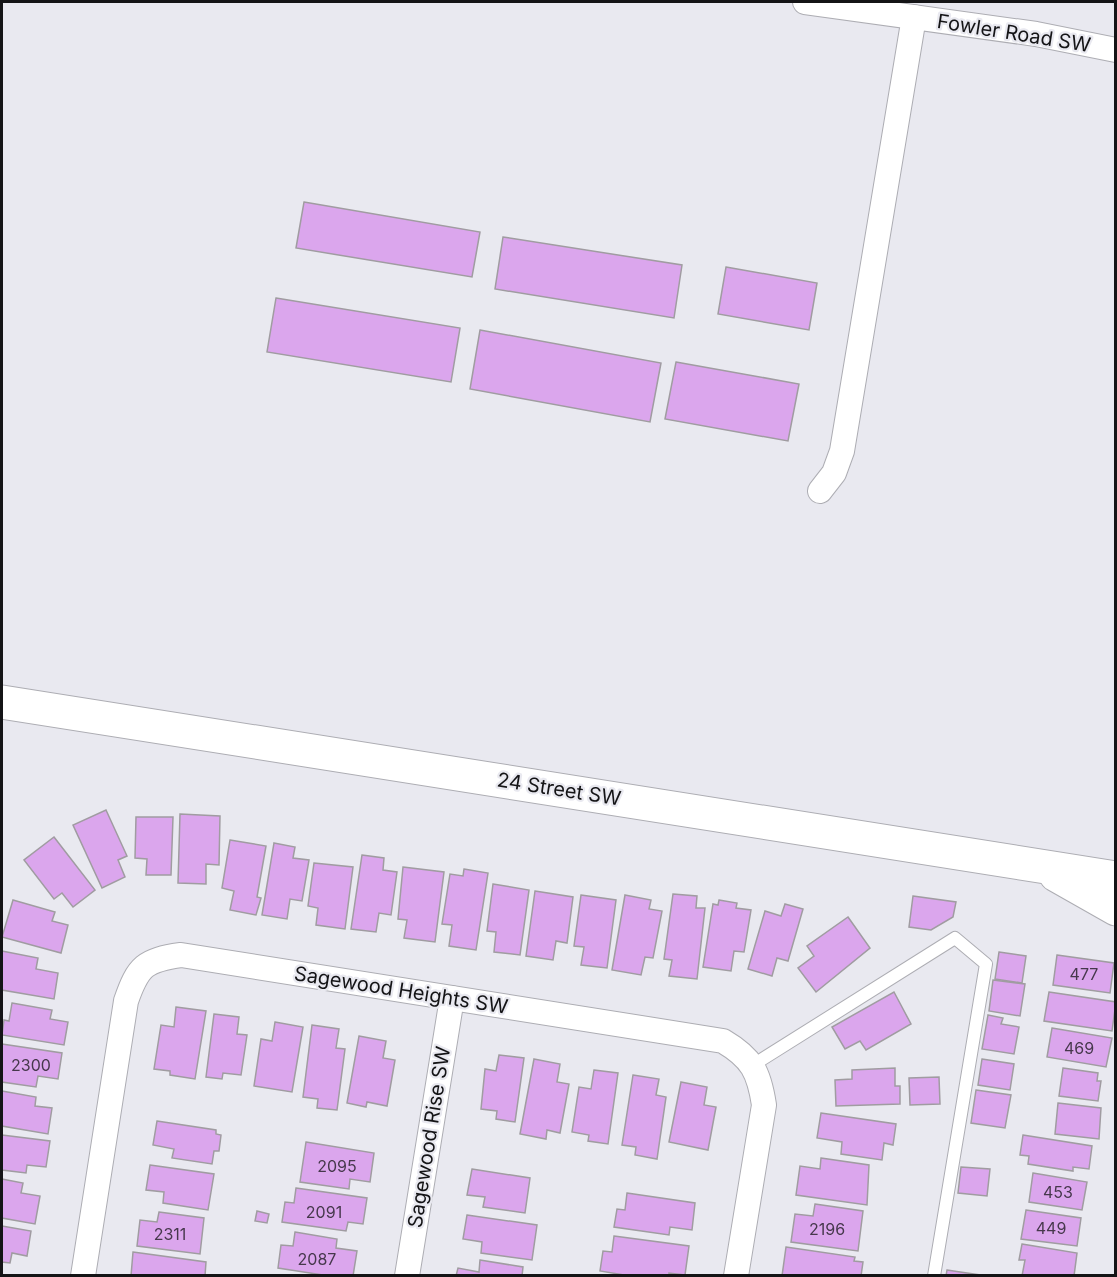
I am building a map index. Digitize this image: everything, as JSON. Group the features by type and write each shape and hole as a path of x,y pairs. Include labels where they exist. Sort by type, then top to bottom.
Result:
{"street":[{"name":"Fowler Road SW","path":"805,2 1036,34 1116,50"},
{"path":"820,491 834,473 842,451 914,17"},
{"name":"24 Street SW","path":"2,702 1116,878"},
{"path":"1039,865 1116,909"},
{"name":"Sagewood Heights SW","path":"83,1275 126,1001 134,977 144,964 162,957 181,955 723,1041 742,1052 753,1065"},
{"name":"Sagewood Rise SW","path":"407,1275 452,998"},
{"path":"736,1275 764,1105 761,1085 753,1065"}],"lane":[{"path":"753,1065 955,938 986,964 934,1275"}],"building":[{"path":"304,202 480,232 472,277 296,248"},
{"path":"503,237 682,265 674,318 495,289"},
{"path":"726,267 817,283 809,330 718,314"},
{"path":"276,298 460,328 451,382 267,352"},
{"path":"480,330 661,363 650,422 470,389"},
{"path":"676,362 799,384 788,441 665,419"},
{"path":"106,810 127,856 118,860 125,877 102,888 73,825"},
{"path":"180,814 220,816 219,865 206,864 206,884 178,883"},
{"path":"136,817 173,817 171,875 146,875 147,859 135,858"},
{"path":"54,837 95,890 73,907 62,893 54,899 24,860"},
{"path":"230,840 266,846 257,897 261,898 256,915 230,910 234,891 222,888"},
{"path":"274,843 295,847 293,858 309,860 302,901 290,899 287,919 262,915"},
{"path":"362,855 384,858 383,870 397,872 391,915 379,913 376,932 351,929"},
{"path":"314,863 353,867 345,929 316,925 318,908 308,906"},
{"path":"403,867 444,872 435,942 404,938 407,920 398,919"},
{"path":"464,869 488,873 476,950 449,946 452,925 442,924 450,874 463,876"},
{"path":"493,884 529,890 520,955 494,952 496,932 487,931"},
{"path":"535,891 573,897 567,943 556,941 553,960 526,956"},
{"path":"673,894 697,896 696,908 705,908 697,979 669,976 672,960 664,959"},
{"path":"581,895 616,900 607,968 581,965 584,947 574,946"},
{"path":"625,895 651,900 649,909 662,911 653,958 645,957 641,975 612,970"},
{"path":"913,896 956,902 953,917 931,930 909,927"},
{"path":"13,900 55,912 52,921 68,925 61,953 2,937"},
{"path":"719,900 737,903 736,908 751,910 744,952 734,951 731,971 703,967 713,904 718,905"},
{"path":"785,904 803,909 788,961 777,958 772,976 748,969 765,911 781,916"},
{"path":"848,917 870,948 816,992 798,968 814,956 807,946"},
{"path":"2,951 38,958 36,969 58,973 54,999 2,990"},
{"path":"999,952 1026,956 1022,983 995,979"},
{"path":"1057,955 1114,963 1110,993 1053,985"},
{"path":"993,980 1025,984 1020,1016 989,1011"},
{"path":"894,992 911,1024 866,1050 860,1041 845,1049 832,1027"},
{"path":"1049,992 1116,1002 1112,1031 1044,1021"},
{"path":"12,1003 52,1010 50,1019 68,1022 64,1045 2,1035 4,1020 9,1021"},
{"path":"176,1007 206,1011 195,1079 170,1075 170,1071 154,1069 161,1025 174,1027"},
{"path":"214,1014 239,1017 237,1034 247,1035 241,1075 223,1073 222,1079 206,1077"},
{"path":"988,1015 1003,1018 1001,1024 1019,1027 1014,1054 982,1049"},
{"path":"275,1022 303,1027 292,1092 254,1086 261,1039 272,1041"},
{"path":"312,1025 339,1029 336,1048 345,1049 337,1110 317,1108 318,1099 303,1097"},
{"path":"1052,1028 1112,1038 1106,1067 1047,1057"},
{"path":"359,1036 386,1041 383,1058 395,1060 387,1106 367,1102 366,1107 347,1103"},
{"path":"2,1044 62,1053 58,1079 38,1076 36,1087 2,1082"},
{"path":"499,1055 524,1058 515,1122 496,1119 497,1111 481,1109 485,1069 496,1071"},
{"path":"534,1059 560,1064 557,1082 569,1084 560,1133 547,1130 546,1139 520,1134"},
{"path":"982,1059 1014,1064 1010,1090 978,1085"},
{"path":"895,1068 895,1086 900,1086 900,1104 836,1106 835,1080 852,1079 852,1070"},
{"path":"1063,1068 1098,1073 1097,1081 1101,1081 1098,1101 1059,1096"},
{"path":"594,1070 618,1073 608,1144 588,1141 589,1135 572,1132 579,1087 591,1089"},
{"path":"633,1075 659,1079 656,1095 666,1097 657,1159 635,1155 636,1147 622,1145"},
{"path":"939,1077 940,1104 910,1105 909,1078"},
{"path":"681,1082 707,1087 704,1105 716,1107 708,1150 669,1142"},
{"path":"976,1090 1011,1095 1005,1128 971,1123"},
{"path":"2,1091 36,1097 35,1106 52,1108 48,1134 2,1126"},
{"path":"1058,1103 1101,1108 1099,1139 1055,1134"},
{"path":"821,1113 896,1124 893,1145 884,1143 882,1160 841,1154 842,1142 817,1138"},
{"path":"157,1121 216,1130 216,1134 221,1135 219,1151 214,1151 212,1164 172,1158 174,1149 153,1145"},
{"path":"2,1135 50,1141 46,1167 27,1165 26,1173 2,1170"},
{"path":"1023,1135 1092,1146 1089,1169 1073,1167 1073,1171 1028,1164 1029,1156 1020,1155"},
{"path":"306,1142 374,1153 370,1182 350,1179 349,1189 300,1182"},
{"path":"821,1158 869,1165 867,1205 796,1195 800,1166 820,1169"},
{"path":"150,1165 214,1174 208,1210 163,1203 164,1192 146,1190"},
{"path":"961,1167 990,1169 987,1196 958,1193"},
{"path":"472,1169 530,1178 525,1213 483,1207 485,1197 467,1195"},
{"path":"1033,1173 1087,1182 1082,1210 1029,1202"},
{"path":"2,1179 23,1183 21,1193 40,1196 35,1224 2,1218"},
{"path":"296,1188 367,1198 363,1224 348,1222 346,1231 282,1222 285,1202 294,1203"},
{"path":"627,1193 695,1203 692,1230 670,1227 669,1235 614,1227 617,1209 625,1210"},
{"path":"815,1204 863,1211 858,1251 791,1242 795,1214 813,1216"},
{"path":"1026,1210 1081,1218 1077,1246 1021,1239"},
{"path":"257,1211 269,1214 267,1223 255,1221"},
{"path":"159,1212 204,1218 200,1254 137,1246 140,1220 157,1222"},
{"path":"467,1215 537,1225 532,1260 481,1253 482,1242 463,1239"},
{"path":"2,1226 31,1231 27,1256 12,1253 10,1263 2,1262"},
{"path":"295,1232 337,1239 336,1248 357,1251 353,1276 329,1276 278,1268 281,1245 293,1246"},
{"path":"614,1236 689,1246 685,1275 669,1273 669,1276 630,1276 600,1271 603,1251 612,1252"},
{"path":"1022,1244 1077,1253 1074,1276 1022,1276 1025,1260 1019,1260"},
{"path":"786,1247 855,1257 854,1261 863,1262 861,1276 782,1276"},
{"path":"133,1252 206,1262 205,1276 131,1276"},
{"path":"480,1260 523,1267 522,1276 456,1276 458,1268 479,1272"},
{"path":"947,1270 980,1275 980,1276 946,1276"}]}
